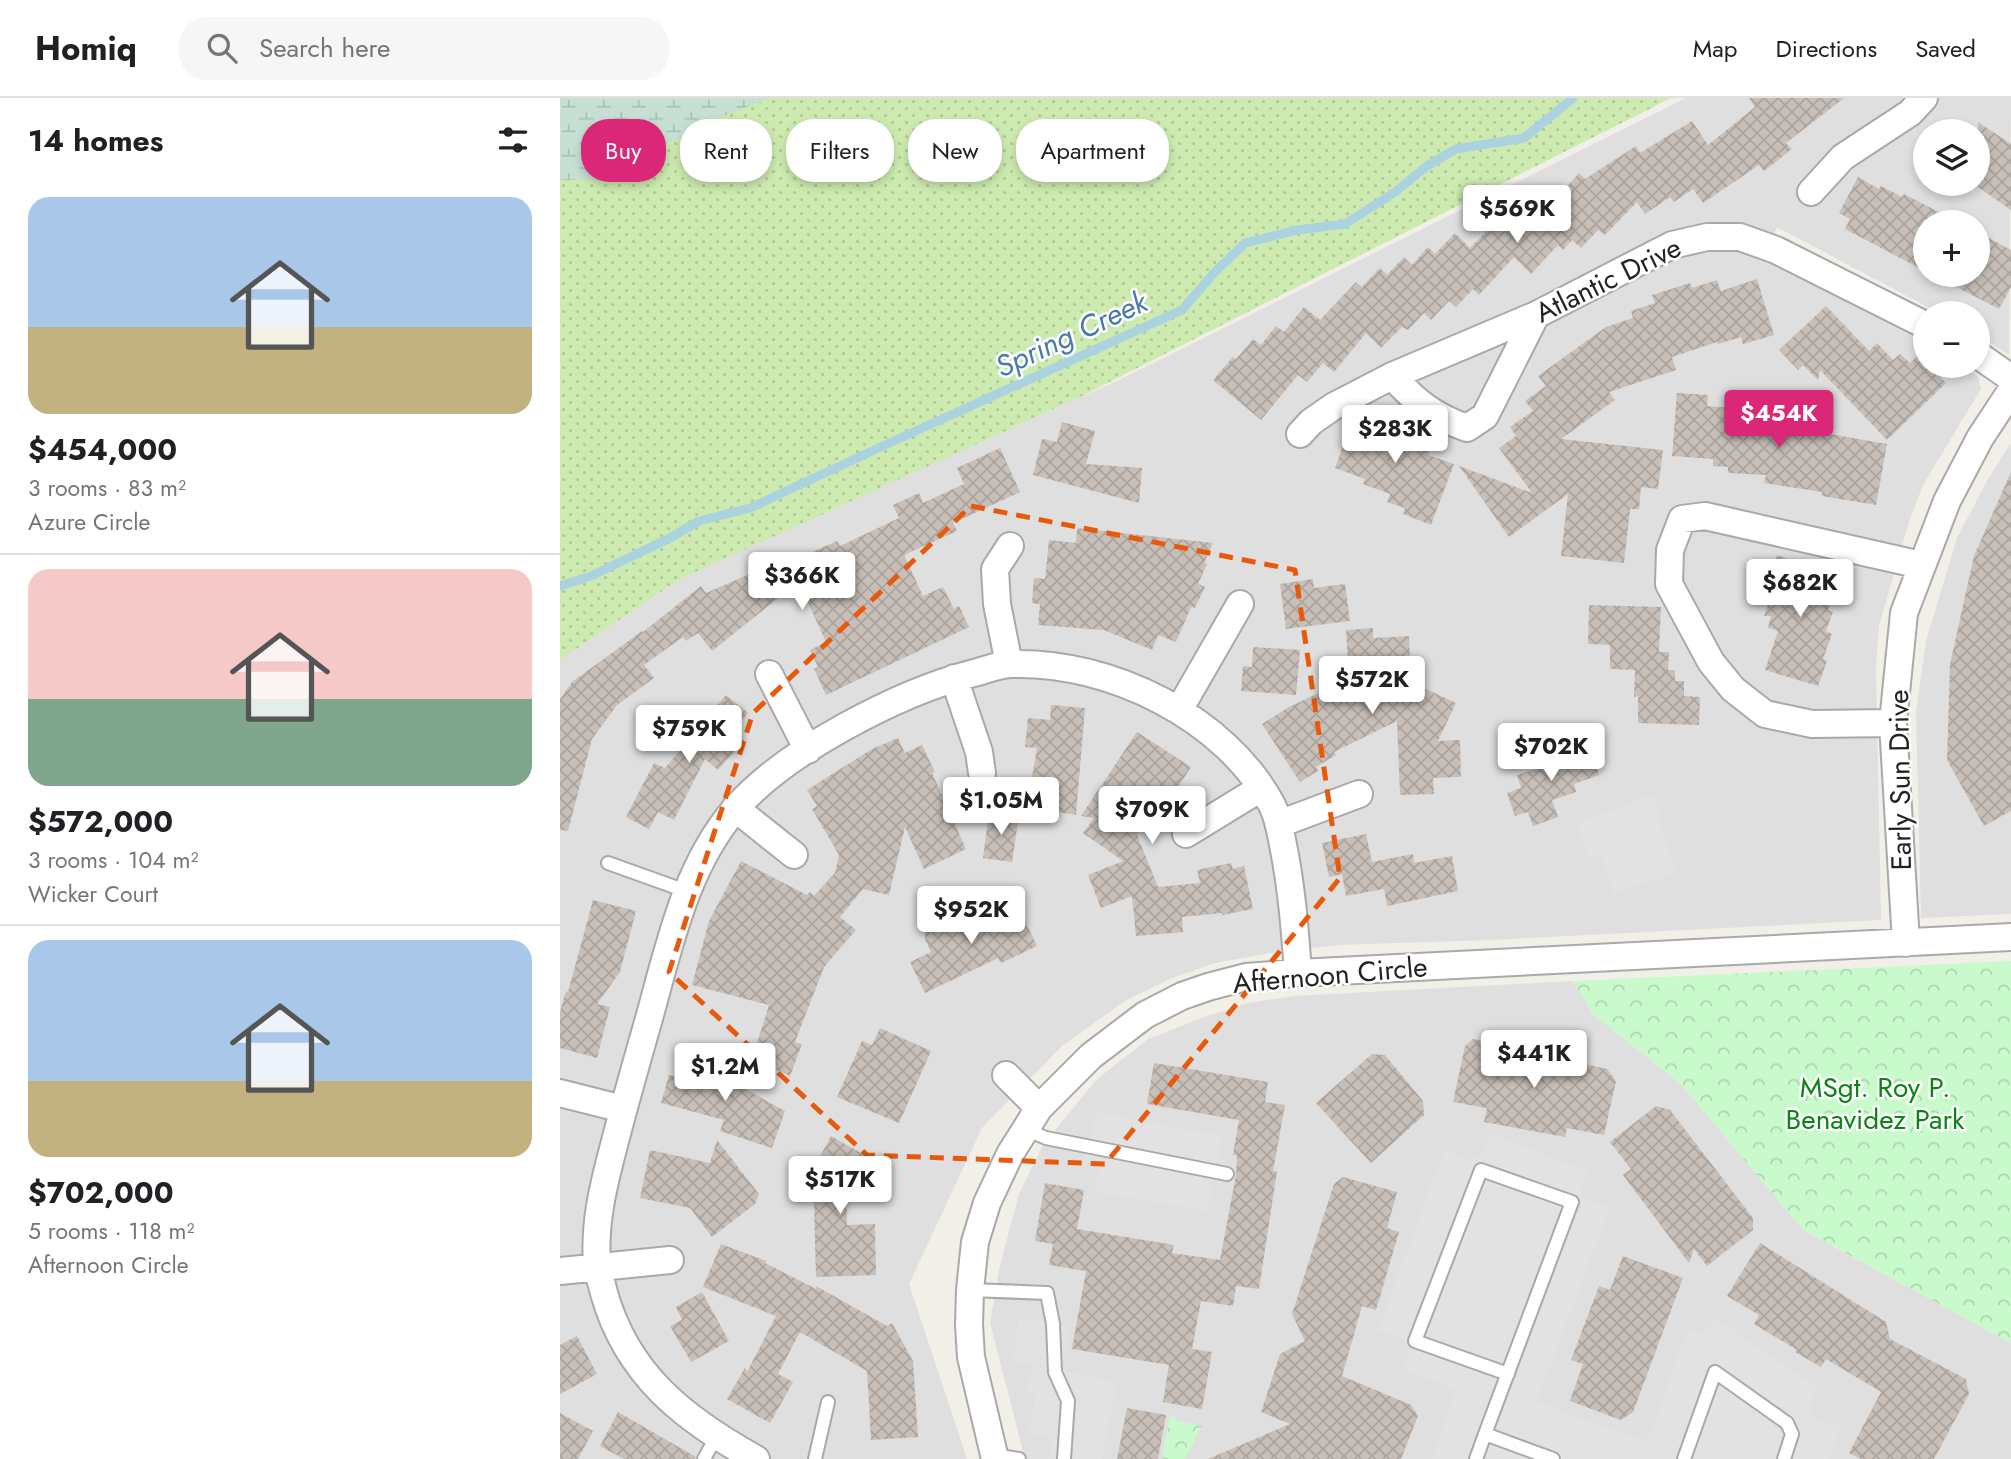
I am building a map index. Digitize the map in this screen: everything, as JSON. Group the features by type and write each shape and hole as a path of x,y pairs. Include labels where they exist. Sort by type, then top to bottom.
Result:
{"street":[{"path":"1811,192 1843,157 1910,113 1924,98"},
{"name":"Atlantic Drive","path":"1300,435 1311,422 1334,406 1392,376 1536,315 1672,245 1707,237 1740,237 1776,250 1913,319"},
{"path":"1392,376 1418,403 1445,421 1467,428 1485,416 1536,315"},
{"path":"1990,364 2011,379"},
{"name":"Early Sun Drive","path":"1906,943 1893,723 1904,613 1947,501 1980,438 2011,391"},
{"path":"1893,723 1812,724 1765,713 1733,689 1711,662 1670,584 1670,550 1682,519 1705,516 1921,565"},
{"path":"1009,664 997,604 995,569 1010,545"},
{"path":"1179,710 1240,604"},
{"path":"756,1459 710,1448 631,1358 609,1311 597,1266 599,1205 623,1109 686,891 711,841 735,808 766,778 863,717 904,697 954,678 1009,664 1098,674 1179,710 1215,736 1240,761 1261,788 1272,805 1279,824 1292,890 1298,973"},
{"path":"769,674 808,750"},
{"path":"954,678 979,752 982,773"},
{"path":"1186,834 1261,788"},
{"path":"1279,824 1359,794"},
{"path":"735,808 794,855"},
{"name":"Afternoon Circle","path":"997,1458 971,1357 969,1325 975,1242 986,1203 1010,1154 1032,1119 1091,1056 1146,1015 1182,996 1246,977 1298,973 2011,937"},
{"path":"1006,1075 1032,1119"},
{"path":"560,1093 623,1109"},
{"path":"560,1271 670,1260"}],"lane":[{"path":"608,863 686,891"},
{"path":"1032,1119 1046,1138 1227,1174"},
{"path":"1476,1459 1485,1434 1508,1374 1572,1202 1481,1170 1415,1341 1508,1374"},
{"path":"970,1290 1047,1293 1053,1324 1055,1372 1068,1401 1064,1459"},
{"path":"1684,1459 1715,1372 1787,1423 1792,1434 1784,1459"},
{"path":"814,1459 828,1402"},
{"path":"1485,1434 1553,1459"}],"highlighted area":[{"path":"971,506 1295,570 1340,878 1105,1164 867,1155 669,972 753,713"}],"shaded area":[{"path":"1686,98 2011,98 2009,355 1990,342 1990,301 1916,301 1777,227 1765,260 1913,337 1913,378 1978,378 1981,389 1923,485 1909,522 1879,626 1876,666 1881,920 1337,945 1215,963 1172,978 1125,1001 1062,1046 982,1128 909,1284 967,1459 560,1459 560,660 680,579 768,536 1119,380"},
{"path":"2011,443 2011,914 1921,918 1916,712 1926,641 1957,538 1988,479"},
{"path":"1652,795 1677,873 1613,894 1600,854 1588,857 1576,824"},
{"path":"1573,981 1594,1015 1681,1084 1803,1230 2011,1343 2011,1459 1025,1459 990,1323 1000,1265 1019,1194 1043,1145 1096,1080 1148,1039 1248,1003 1294,996"},
{"path":"1098,1112 1221,1136 1208,1211 1095,1192 1098,1168 1082,1164"},
{"path":"1491,1134 1587,1171 1580,1198 1610,1208 1537,1402 1647,1442 1688,1329 1704,1334 1715,1318 1818,1388 1808,1407 1813,1418 1841,1427 1828,1459 1431,1459 1455,1389 1402,1369 1412,1343 1378,1330 1444,1150 1465,1159 1481,1157"},
{"path":"1019,1317 1069,1326 1062,1370 1117,1382 1102,1459 1049,1459 1052,1438 1030,1432 1036,1393 1026,1392 1033,1365 1013,1361"}],"green space":[{"path":"560,98 1671,98 1080,397 680,579 560,660"},
{"path":"560,98 770,98 716,119 680,119 680,137 666,145 666,119 581,119 581,180 560,180"},
{"name":"MSgt. Roy P. Benavidez Park","path":"2011,961 2011,1343 1803,1230 1681,1084 1594,1015 1573,981"},
{"path":"1170,1416 1177,1421 1202,1426 1185,1459 1162,1459"}],"building":[{"path":"1749,98 1844,98 1786,143 1792,149 1764,171 1759,165 1703,203 1693,189 1674,202 1670,197 1645,214 1637,202 1605,235 1598,230 1581,248 1572,240 1563,250 1558,245 1531,274 1514,257 1479,295 1473,289 1456,307 1449,301 1431,320 1424,313 1408,330 1402,327 1381,348 1366,333 1334,372 1323,363 1307,382 1298,375 1261,420 1213,380 1253,339 1261,345 1276,326 1284,332 1304,307 1320,320 1356,282 1362,287 1380,268 1387,275 1404,257 1412,265 1428,247 1435,254 1455,233 1470,248 1505,212 1511,217 1530,198 1537,204 1554,187 1561,193 1579,173 1585,179 1636,146 1640,153 1692,121 1708,145 1755,107"},
{"path":"1990,130 2011,144 2011,210 1990,195"},
{"path":"1858,177 1879,189 1881,186 1902,197 1904,194 1935,210 1913,210 1913,265 1845,229 1850,219 1839,213"},
{"path":"1990,239 2011,250 2011,287 1999,309 1990,304 1990,301 1983,301 1956,287 1990,287"},
{"path":"1757,279 1774,335 1743,344 1741,337 1718,344 1717,342 1672,357 1676,370 1609,392 1615,400 1561,439 1663,450 1658,489 1641,487 1639,509 1630,509 1624,563 1561,556 1568,494 1509,537 1459,466 1532,493 1499,448 1516,436 1510,427 1533,411 1525,401 1546,386 1538,376 1606,327 1633,318 1631,311 1655,303 1652,295 1690,283 1692,288 1717,280 1721,291"},
{"path":"1826,306 1869,351 1877,343 1893,360 1900,354 1910,363 1913,360 1913,378 1941,378 1946,383 1887,440 1820,370 1818,380 1803,365 1798,370 1779,350"},
{"path":"1677,393 1708,395 1707,406 1731,408 1731,414 1776,417 1776,414 1809,419 1807,430 1887,444 1876,505 1822,496 1822,492 1764,483 1766,475 1728,473 1728,467 1713,466 1713,459 1672,456"},
{"path":"1366,410 1412,427 1407,441 1430,449 1428,455 1454,464 1431,525 1403,514 1405,508 1387,502 1390,494 1363,484 1365,479 1335,468 1355,413 1363,414"},
{"path":"1062,422 1095,431 1086,464 1142,468 1139,503 1033,475 1042,439 1057,442"},
{"path":"1000,448 1020,492 953,523 957,531 904,555 923,596 943,587 954,609 959,606 969,627 826,695 814,669 818,667 810,650 826,642 806,598 824,576 816,568 712,651 698,633 686,641 683,637 644,665 654,678 617,705 592,739 568,831 560,830 560,699 572,682 643,632 701,586 706,593 768,566 770,571 837,541 840,546 899,518 893,505 919,493 923,503 964,484 957,468"},
{"path":"2011,472 2011,811 1984,826 1947,760 1950,664 1974,556"},
{"path":"1077,528 1213,543 1198,584 1205,587 1195,608 1191,607 1176,642 1158,635 1152,650 1104,630 1038,625 1040,604 1032,603 1034,578 1045,579 1049,540 1076,543"},
{"path":"1777,555 1840,577 1828,610 1833,612 1826,631 1832,634 1823,659 1827,661 1818,686 1765,670 1778,631 1768,628 1771,616 1764,616 1772,592 1764,589"},
{"path":"1313,579 1314,588 1345,584 1350,621 1286,629 1280,584"},
{"path":"1589,605 1661,607 1659,652 1669,652 1668,670 1675,670 1675,681 1684,681 1684,696 1700,697 1699,725 1638,723 1638,696 1634,697 1635,670 1610,669 1610,645 1588,644"},
{"path":"1373,628 1373,638 1409,636 1411,682 1456,703 1438,741 1460,740 1461,777 1433,778 1434,794 1400,795 1397,721 1334,752 1336,755 1316,767 1318,771 1300,782 1262,724 1289,707 1349,678 1346,630"},
{"path":"1253,647 1300,650 1296,695 1241,691 1243,666 1252,667"},
{"path":"726,695 748,713 733,731 744,740 718,770 705,759 674,820 658,812 649,829 626,817 654,763 665,768"},
{"path":"1051,705 1085,708 1076,815 1027,807 1037,748 1025,747 1028,718 1050,720"},
{"path":"1137,732 1191,767 1166,806 1159,801 1137,835 1158,887 1200,883 1197,870 1231,863 1233,869 1244,866 1253,909 1222,915 1182,917 1183,932 1136,936 1132,896 1101,908 1088,875 1123,861 1083,833 1094,818 1081,816"},
{"path":"898,738 905,753 922,745 966,849 924,869 905,827 889,895 863,889 840,917 856,930 824,967 795,1042 802,1044 790,1076 752,1059 769,1005 692,985 709,921 741,861 807,895 810,892 814,896 835,873 839,855 812,809 817,806 807,790 872,749"},
{"path":"1562,745 1565,756 1590,748 1599,775 1574,784 1576,792 1552,800 1558,817 1533,826 1528,812 1515,816 1507,793 1521,788 1517,775 1540,768 1535,753"},
{"path":"989,812 1019,816 1012,862 983,858"},
{"path":"1366,834 1372,862 1413,854 1414,863 1452,856 1458,891 1387,906 1384,889 1346,896 1342,874 1329,877 1322,843"},
{"path":"593,900 636,911 620,972 597,1004 610,1007 597,1058 560,1048 560,1012"},
{"path":"1018,906 1037,946 1001,963 998,958 925,993 910,962 931,952 925,939 925,930 972,908 980,924"},
{"path":"880,1028 931,1051 899,1123 837,1097 862,1041 872,1045"},
{"path":"1473,1039 1607,1069 1616,1081 1604,1135 1567,1128 1565,1137 1484,1122 1487,1108 1453,1102 1465,1046"},
{"path":"1372,1054 1385,1055 1423,1101 1424,1115 1371,1163 1316,1103"},
{"path":"690,1061 734,1073 731,1081 785,1111 772,1148 720,1131 724,1120 661,1103 669,1075 685,1079"},
{"path":"1154,1063 1268,1082 1265,1102 1285,1105 1273,1171 1277,1171 1259,1289 1236,1286 1233,1306 1201,1301 1192,1349 1212,1352 1202,1409 1163,1402 1169,1365 1072,1349 1086,1271 1049,1265 1053,1244 1035,1241 1045,1183 1084,1190 1077,1229 1174,1245 1172,1253 1220,1260 1236,1175 1237,1155 1233,1155 1239,1120 1147,1104"},
{"path":"1656,1106 1670,1110 1753,1218 1753,1230 1707,1266 1694,1249 1689,1263 1623,1175 1631,1169 1610,1142"},
{"path":"831,1136 868,1157 846,1196 847,1225 875,1224 876,1275 816,1277 813,1170"},
{"path":"717,1140 759,1194 755,1204 712,1237 690,1208 640,1198 650,1150 710,1163"},
{"path":"1343,1177 1397,1192 1387,1228 1399,1232 1376,1310 1362,1306 1342,1376 1411,1405 1418,1416 1401,1459 1208,1459 1290,1424 1261,1412 1280,1354 1305,1341 1292,1314 1334,1184"},
{"path":"1760,1243 1886,1322 1890,1339 1966,1379 1969,1394 1934,1459 1861,1459 1849,1453 1881,1392 1826,1359 1821,1367 1795,1352 1797,1350 1754,1324 1759,1315 1727,1296"},
{"path":"721,1244 766,1261 765,1263 816,1289 816,1286 887,1326 892,1323 913,1361 918,1437 871,1440 867,1371 800,1332 778,1374 793,1382 770,1423 727,1399 745,1368 747,1372 776,1316 703,1287"},
{"path":"1623,1256 1683,1278 1633,1412 1621,1420 1570,1401 1583,1364 1571,1360 1599,1286 1610,1290"},
{"path":"702,1292 729,1341 691,1362 670,1326 682,1320 676,1307"},
{"path":"577,1336 597,1374 560,1394 560,1345"},
{"path":"1127,1408 1166,1415 1158,1459 1117,1459"},
{"path":"618,1412 696,1457 695,1459 624,1459 600,1446"},
{"path":"560,1413 593,1431 578,1459 560,1459"}],"waterway":[{"name":"Spring Creek","path":"560,586 591,576 699,521 750,508 1182,310 1245,243 1297,230 1345,224 1395,192 1427,166 1456,149 1524,138 1573,98"}]}
